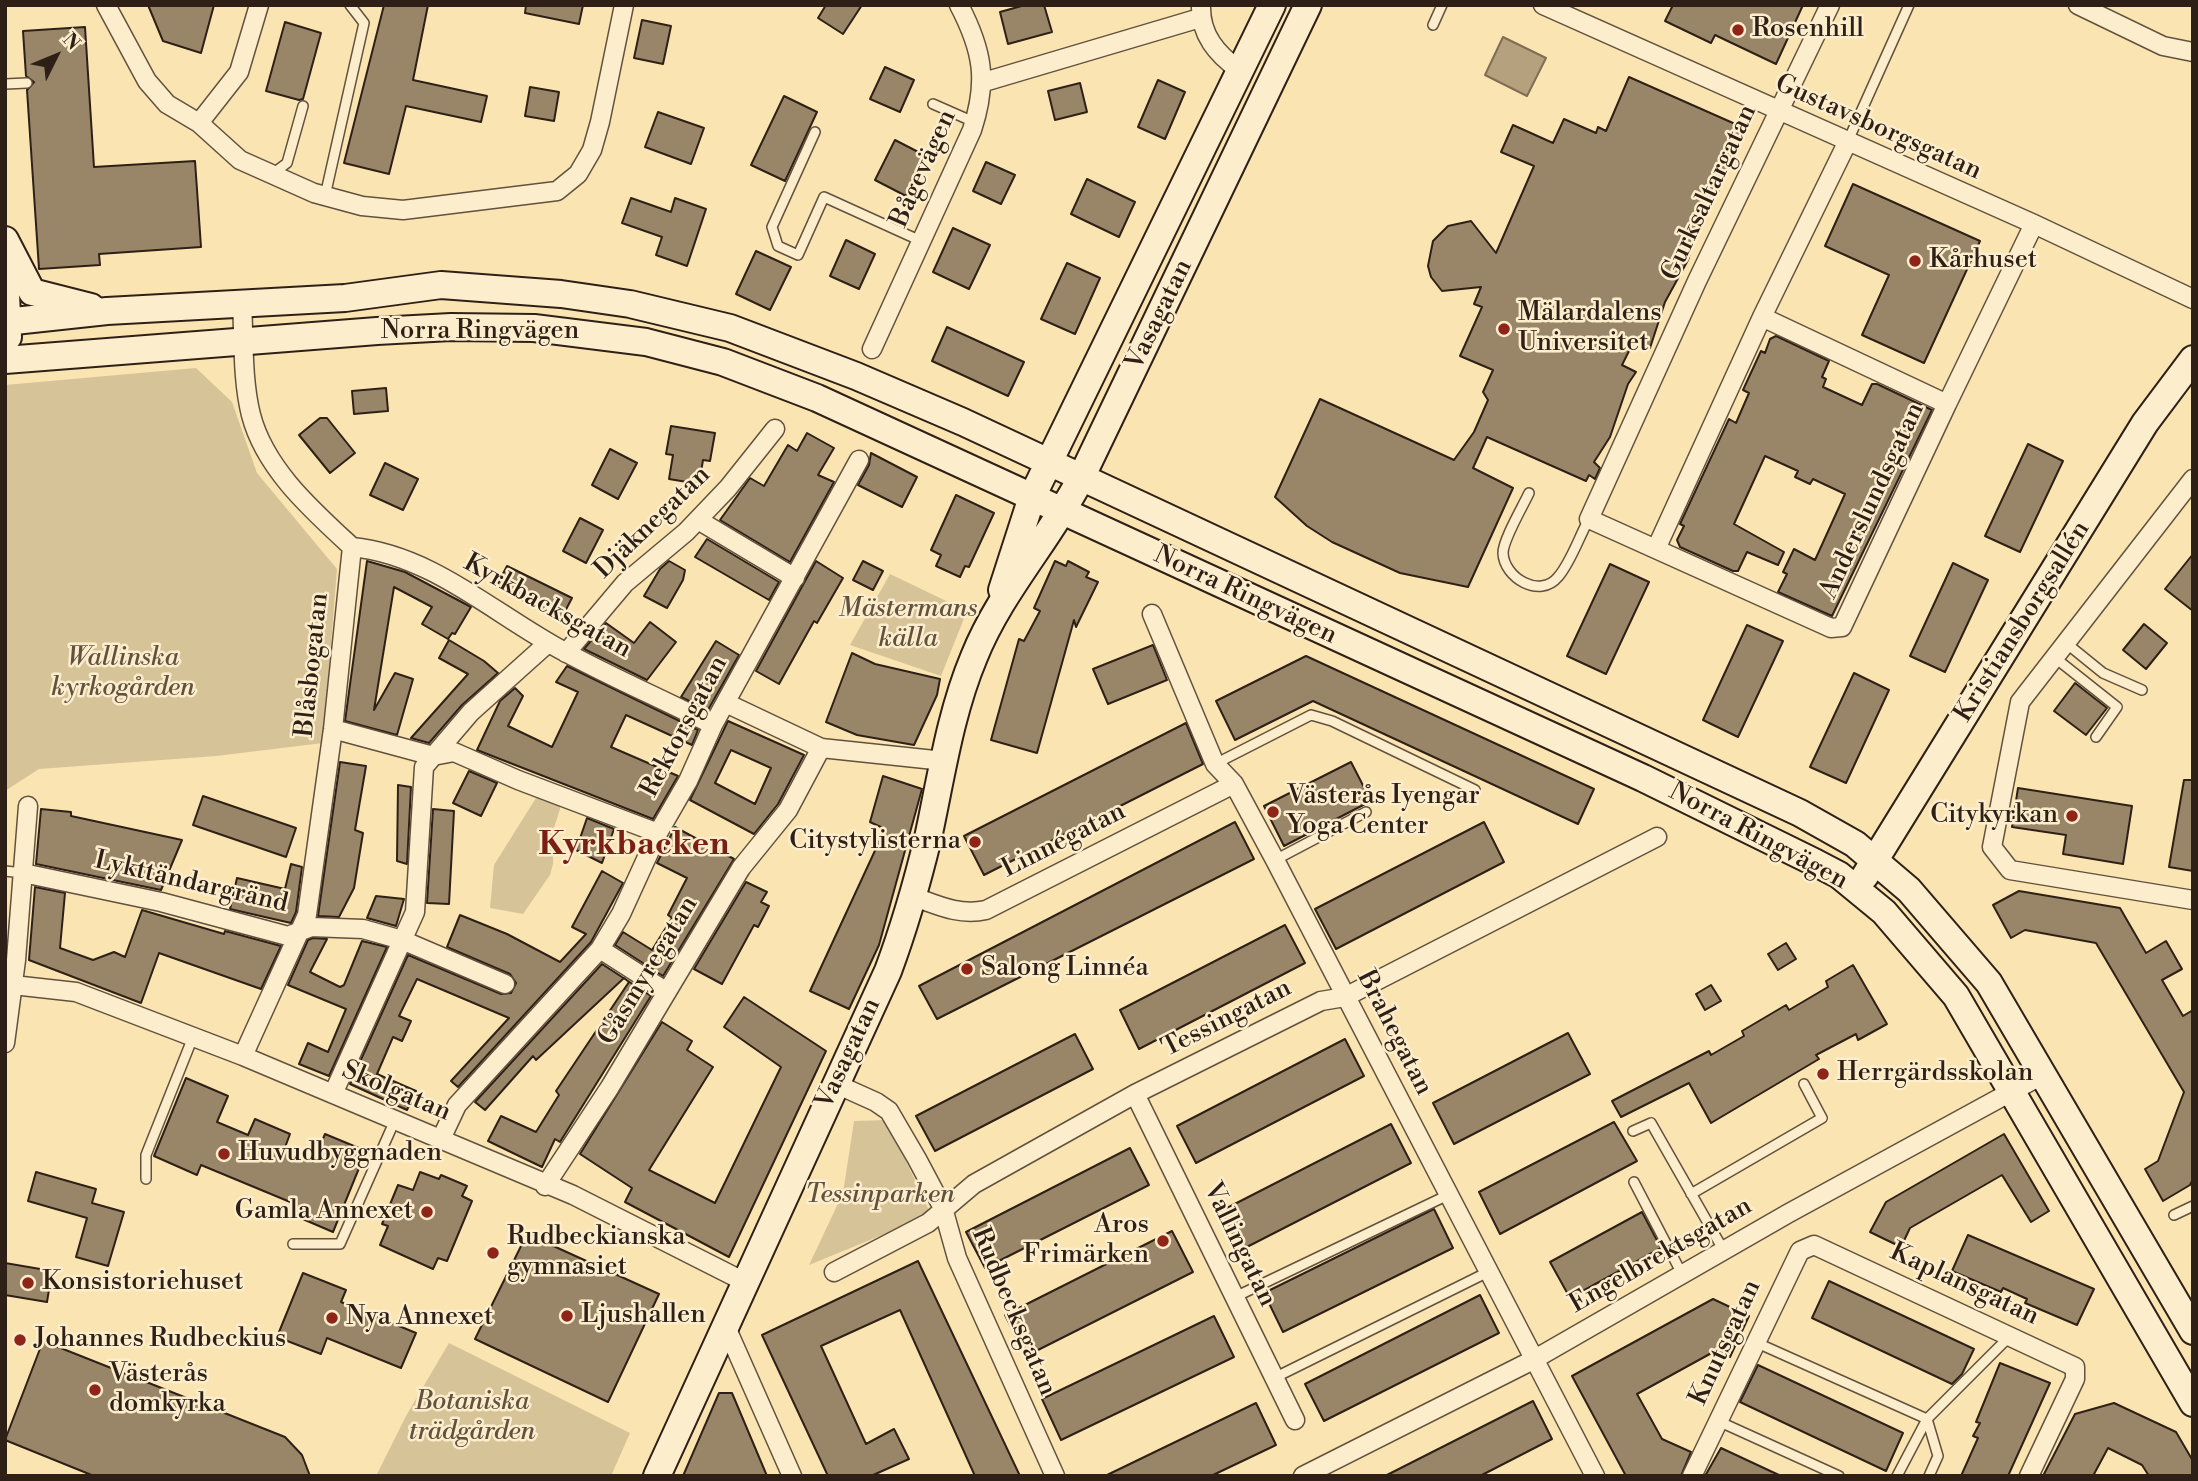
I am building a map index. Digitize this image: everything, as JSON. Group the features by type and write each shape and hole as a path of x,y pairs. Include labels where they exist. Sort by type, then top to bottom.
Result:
{"main road":[{"name":"Vasagatan","path":"657,1476 888,971 912,896 967,676 994,615 1020,527 1032,498 1272,5"},
{"name":"Vasagatan","path":"994,615 1064,512 1082,478 1308,5"},
{"path":"5,240 32,292 107,311"},
{"path":"5,273 7,360"},
{"name":"Norra Ringvägen","path":"6,323 107,311 242,301 345,298 441,285 561,294 630,304 730,328 773,343 939,412 1049,462 1800,813 1855,844 1909,890 1989,983 2193,1331"},
{"name":"Norra Ringvägen","path":"7,360 451,327 534,328 646,342 723,362 817,398 1643,778 1816,863 1857,889 1884,912 1956,996 2193,1403"},
{"name":"Kristiansborgsallén","path":"1857,889 2145,423 2193,359"}],"street":[{"path":"106,5 147,81 167,104 199,123 240,160 270,176 325,196 362,206 403,210 462,205 556,191 578,174 592,150 624,5"},
{"path":"199,123 239,72 258,5"},
{"name":"Bågevägen","path":"872,349 974,122 984,82 978,53 958,5"},
{"name":"Gustavsborgsgatan","path":"1542,5 2193,299"},
{"name":"Gurksaltargatan","path":"1589,519 1653,375 1830,5"},
{"path":"2078,5 2163,46 2193,52"},
{"path":"984,82 1201,12 1208,40 1223,58 1239,70"},
{"path":"1656,549 1762,317 1847,143"},
{"name":"Anderslundsgatan","path":"1589,519 1831,628 1842,627 2034,225"},
{"path":"242,301 251,414 264,448 312,508 352,547"},
{"name":"Anderslundsgatan","path":"1762,317 1947,404"},
{"name":"Djäknegatan","path":"566,653 625,583 698,520 775,429"},
{"name":"Rektorsgatan","path":"441,1139 457,1105 600,949 621,914 658,833 688,781 713,725 859,460"},
{"name":"Kristiansborgsallén","path":"2190,491 2020,702 1992,847 2010,870 2193,900"},
{"path":"698,520 795,578"},
{"name":"Kyrkbacksgatan","path":"352,547 391,554 477,595 566,653 713,725"},
{"name":"Blåsbogatan","path":"243,1056 307,915 333,729 352,547"},
{"name":"Brahegatan","path":"1152,614 1216,764 1234,784 1275,860 1595,1476"},
{"path":"333,1094 415,912 424,767 471,712 548,643"},
{"path":"726,703 821,748 944,761"},
{"path":"333,729 433,756 454,752 518,780 658,833"},
{"name":"Gåsmyregatan","path":"545,1186 610,1087 741,868 788,810 821,748"},
{"name":"Linnégatan","path":"912,896 953,911 969,914 986,910 1234,784"},
{"path":"5,1043 13,985 14,872 28,806"},
{"name":"Tessingatan","path":"834,1272 928,1223 974,1184 1135,1094 1321,1001 1345,997 1657,837"},
{"name":"Lykttändargränd","path":"14,872 161,902 288,936 311,927 363,929 402,940 505,984"},
{"path":"600,949 667,992"},
{"name":"Skolgatan","path":"13,985 76,992 243,1056 545,1186 573,1195 745,1282"},
{"name":"Engelbrektsgatan","path":"1303,1476 1533,1360 1682,1274 2042,1075"},
{"name":"Rudbecksgatan","path":"836,1084 876,1102 889,1111 943,1208 957,1258 1055,1476"},
{"name":"Vallingatan","path":"1135,1094 1295,1420"},
{"name":"Kaplansgatan","path":"1817,1246 2075,1367 2074,1381 2033,1475"},
{"name":"Knutsgatan","path":"1692,1476 1800,1251 1817,1246"},
{"path":"726,1327 792,1476"}],"lane":[{"path":"325,196 364,23 349,5"},
{"path":"1433,25 1442,5"},
{"path":"1847,143 1909,5"},
{"path":"5,84 27,83"},
{"path":"933,104 974,122"},
{"path":"270,176 287,163 303,106"},
{"path":"816,132 772,227 778,246 798,255 824,198 920,241"},
{"path":"1529,494 1503,551 1505,568 1517,580 1534,587 1548,585 1558,578 1589,519"},
{"path":"2060,650 2142,690"},
{"path":"2060,650 2117,706 2096,737"},
{"path":"1216,764 1311,715 1332,721 1475,790"},
{"path":"1275,860 1366,812"},
{"path":"146,1179 146,1155 193,1037"},
{"path":"1691,1194 1822,1118 1804,1084"},
{"path":"293,1244 340,1244 395,1120"},
{"path":"1633,1132 1651,1123 1724,1251"},
{"path":"1634,1182 1682,1274"},
{"path":"1235,1297 1448,1195"},
{"path":"2174,1215 2193,1206"},
{"path":"1274,1378 1488,1272"},
{"path":"1897,1476 1927,1419 2011,1335"},
{"path":"1755,1342 1927,1419 1938,1456 1928,1476"},
{"path":"1718,1421 1839,1476"}],"green space":[{"name":"Wallinska kyrkogården","path":"196,368 232,402 257,473 337,569 323,743 216,756 39,769 5,791 5,385"},
{"name":"Mästermans källa","path":"890,574 967,611 941,676 850,645"},
{"path":"541,790 559,796 560,809 553,831 553,864 550,875 523,914 490,908 494,865"},
{"name":"Tessinparken","path":"887,1120 931,1215 809,1265 843,1193 854,1121"},
{"name":"Botaniska trädgården","path":"449,1343 630,1433 611,1476 376,1476 406,1416"}],"shaded area":[{"path":"1503,37 1546,58 1527,96 1485,75"}],"building":[{"path":"148,5 214,5 201,53 163,41"},
{"path":"384,5 428,5 413,80 487,96 481,122 406,106 389,174 344,163"},
{"path":"526,5 583,5 579,24 525,13"},
{"path":"826,5 862,5 843,34 818,18"},
{"path":"1025,5 1044,5 1052,32 1008,44 1000,12"},
{"name":"Rosenhill","path":"1673,5 1803,5 1776,64 1715,35 1711,43 1665,21"},
{"path":"642,20 671,26 663,64 634,58"},
{"path":"285,22 321,33 303,99 299,100 266,91"},
{"path":"85,27 94,167 195,161 201,247 99,254 100,265 39,269 27,90 34,82 26,76 23,31"},
{"path":"885,67 914,80 900,112 870,99"},
{"name":"Mälardalens Universitet","path":"1629,77 1742,127 1718,192 1701,217 1688,260 1665,302 1650,348 1634,341 1622,365 1636,372 1628,384 1610,437 1594,462 1600,468 1595,479 1589,475 1586,481 1487,437 1473,468 1513,488 1468,587 1400,573 1332,542 1307,526 1275,497 1320,399 1454,460 1474,432 1488,400 1483,392 1493,370 1460,356 1482,307 1474,304 1481,287 1442,291 1431,277 1428,266 1433,241 1448,226 1471,221 1496,253 1534,166 1501,152 1513,125 1553,143 1564,119 1596,133 1598,127 1606,131"},
{"path":"1158,80 1185,92 1165,139 1138,127"},
{"path":"1080,83 1087,112 1055,120 1048,91"},
{"path":"530,87 559,92 554,121 525,116"},
{"path":"784,96 817,112 785,181 751,165"},
{"path":"658,112 704,128 691,164 645,147"},
{"path":"895,140 926,156 906,196 875,180"},
{"path":"986,162 1015,175 1001,204 973,191"},
{"path":"1087,179 1135,202 1119,237 1071,214"},
{"name":"Kårhuset","path":"1853,184 1980,241 1924,363 1862,335 1889,275 1825,246"},
{"path":"631,198 671,212 675,198 706,209 687,266 656,255 662,237 622,223"},
{"path":"953,228 990,245 969,289 933,272"},
{"path":"846,240 875,254 859,289 830,276"},
{"path":"756,251 791,267 770,310 736,294"},
{"path":"1067,263 1100,278 1075,334 1041,319"},
{"path":"947,327 1024,362 1008,396 932,361"},
{"path":"1776,336 1829,361 1822,377 1826,379 1823,387 1862,405 1872,384 1877,384 1932,410 1832,616 1778,592 1787,574 1783,572 1794,549 1815,560 1845,494 1813,479 1810,484 1795,477 1798,471 1765,456 1734,524 1784,552 1778,565 1747,552 1738,571 1733,571 1680,547 1677,540 1684,526 1680,524 1729,419 1736,423 1749,393 1743,390 1761,351 1765,353 1770,339"},
{"path":"386,388 388,411 354,414 352,391"},
{"path":"320,418 327,418 355,453 330,473 299,435"},
{"path":"671,426 715,433 710,461 703,460 699,484 669,479 673,455 666,454"},
{"path":"807,433 834,448 818,475 834,482 790,562 720,520 750,478 764,486 788,445 797,451"},
{"path":"2028,444 2063,461 2020,552 1985,536"},
{"path":"610,449 637,463 618,499 592,485"},
{"path":"871,453 917,477 902,507 858,485 869,465"},
{"path":"385,463 418,479 403,510 370,495"},
{"path":"956,495 994,513 969,567 965,566 960,577 936,566 941,555 931,550"},
{"path":"580,518 603,530 586,563 563,551"},
{"path":"707,539 779,582 769,600 695,557"},
{"path":"2193,554 2193,611 2165,589"},
{"path":"367,561 405,572 471,607 455,634 452,633 448,639 422,624 432,607 394,587 374,710 395,673 413,679 397,735 345,721"},
{"path":"669,561 685,570 683,580 667,608 644,596 660,569"},
{"path":"816,561 843,578 817,623 814,621 779,684 756,671"},
{"path":"863,561 883,571 873,590 853,580"},
{"path":"1055,561 1066,566 1068,561 1089,572 1086,577 1098,582 1076,627 1074,620 1037,753 991,740 1019,639 1024,641 1040,611 1034,608"},
{"path":"1953,563 1988,580 1945,672 1910,656"},
{"path":"1610,564 1649,582 1606,674 1567,656"},
{"path":"507,566 572,598 561,619 496,587"},
{"path":"650,622 676,642 647,680 584,649 606,623 634,643"},
{"path":"2144,624 2167,643 2146,669 2123,650"},
{"path":"1747,625 1783,641 1738,737 1703,720"},
{"path":"449,640 484,661 498,673 462,705 429,743 411,738 468,674 439,658"},
{"path":"716,641 739,655 708,710 681,697"},
{"path":"1153,645 1167,680 1108,704 1093,669"},
{"path":"852,653 875,664 940,679 937,695 914,745 857,735 826,722"},
{"path":"1306,656 1594,789 1578,824 1313,701 1235,740 1216,701"},
{"path":"567,666 698,730 692,745 626,715 611,747 678,776 653,819 477,750 500,701 515,688 523,696 508,726 552,747 578,692 556,682"},
{"path":"1854,673 1889,690 1846,783 1810,767"},
{"path":"2075,683 2107,708 2086,735 2054,711"},
{"path":"728,721 804,755 778,804 754,834 690,800","holes":["731,750 771,768 755,804 715,783"]},
{"path":"1186,723 1203,764 984,875 964,836"},
{"path":"340,762 366,766 355,830 363,833 354,888 339,917 318,916"},
{"path":"1351,762 1371,801 1284,846 1264,806"},
{"path":"469,771 497,783 481,816 453,803"},
{"path":"883,776 922,789 879,945 849,1009 810,991 885,829 870,822"},
{"path":"2184,780 2193,780 2193,871 2169,867"},
{"path":"398,785 411,787 407,864 397,861"},
{"name":"Citykyrkan","path":"2018,788 2132,806 2123,864 2063,854 2066,835 2012,827"},
{"path":"203,796 296,828 286,857 193,825"},
{"path":"41,809 71,812 71,816 182,840 161,890 36,864"},
{"path":"433,809 454,811 449,904 427,903"},
{"path":"587,818 614,829 602,863 576,850"},
{"path":"1235,822 1254,859 937,1019 919,986"},
{"path":"1484,822 1504,862 1336,949 1315,909"},
{"path":"675,827 734,859 663,976 615,945 623,932 652,950 672,918 668,915 687,878 657,863"},
{"path":"291,864 302,867 296,912 291,923 230,909 237,878 285,889"},
{"path":"602,871 623,883 591,942 458,1087 451,1081 509,1018 417,979 399,1016 411,1021 402,1041 393,1037 377,1074 416,1091 407,1110 350,1084 408,955 501,994 511,993 516,983 510,974 447,947 460,915 507,934 560,962 586,934 572,927"},
{"path":"746,882 767,892 761,902 769,906 758,927 754,925 722,984 694,969"},
{"path":"35,887 65,893 60,948 93,960 114,952 125,957 142,910 224,934 225,931 281,946 261,989 159,953 141,1003 29,960"},
{"path":"2019,891 2120,908 2146,953 2166,941 2182,969 2162,980 2183,1016 2193,1010 2193,1179 2190,1185 2163,1201 2145,1169 2158,1161 2184,1092 2096,943 2025,930 2011,938 1993,905"},
{"path":"376,896 404,899 396,926 367,918"},
{"path":"1285,925 1305,963 1139,1049 1120,1010"},
{"path":"327,939 310,972 340,987 344,985 362,941 387,947 329,1076 299,1064 308,1043 328,1052 346,1009 288,985 308,940"},
{"path":"1786,943 1796,959 1778,970 1768,954"},
{"path":"602,964 624,978 536,1060 533,1056 485,1110 475,1102"},
{"path":"1853,965 1887,1024 1858,1040 1856,1034 1816,1055 1819,1059 1711,1123 1689,1083 1621,1117 1612,1101 1709,1051 1711,1055 1744,1036 1742,1031 1786,1005 1789,1010 1828,987 1826,981"},
{"path":"626,980 651,996 560,1142 555,1139 542,1167 488,1141 501,1116 536,1132 559,1095 556,1091 629,982"},
{"path":"1711,985 1721,1001 1705,1010 1696,994"},
{"path":"744,997 826,1051 729,1257 625,1202 632,1188 580,1154 662,1022 692,1041 687,1050 713,1067 649,1170 715,1203 781,1067 724,1027"},
{"path":"1568,1033 1590,1074 1454,1144 1433,1103"},
{"path":"1075,1034 1093,1069 935,1151 916,1116"},
{"path":"1345,1039 1364,1076 1196,1163 1177,1126"},
{"name":"Huvudbyggnaden","path":"186,1078 228,1096 217,1122 248,1135 255,1119 290,1134 284,1150 313,1162 325,1134 366,1151 333,1232 291,1214 295,1204 201,1165 197,1175 154,1156"},
{"path":"1614,1122 1637,1161 1500,1234 1479,1192"},
{"path":"1391,1124 1411,1163 1241,1250 1221,1211"},
{"path":"2004,1134 2049,1211 2031,1222 2002,1175 1910,1228 1901,1247 1870,1232 1886,1202"},
{"path":"1130,1148 1149,1185 985,1268 966,1232"},
{"path":"36,1172 96,1189 92,1203 124,1212 108,1266 76,1257 87,1218 28,1201"},
{"name":"Gamla Annexet","path":"420,1172 439,1179 441,1175 467,1186 462,1196 472,1201 447,1261 438,1258 433,1269 380,1245 388,1226 382,1224 398,1185 413,1190"},
{"path":"1434,1209 1453,1248 1283,1332 1264,1293"},
{"path":"1642,1212 1661,1248 1570,1298 1550,1262"},
{"path":"1172,1231 1193,1272 1026,1356 1005,1315"},
{"name":"Ljushallen","path":"527,1234 659,1294 608,1402 475,1339"},
{"path":"1968,1235 2094,1289 2077,1325 2025,1303 2027,1299 2003,1288 2001,1292 1952,1271"},
{"path":"918,1261 1020,1476 975,1476 900,1310 821,1346 866,1444 894,1429 909,1459 871,1476 828,1476 762,1335"},
{"name":"Konsistoriehuset","path":"5,1263 52,1271 47,1302 5,1295"},
{"name":"Nya Annexet","path":"303,1273 346,1290 341,1302 416,1333 401,1368 327,1338 321,1354 277,1337"},
{"path":"1829,1281 1974,1349 1962,1374 1952,1384 1812,1318"},
{"path":"1480,1295 1499,1333 1324,1421 1305,1384"},
{"path":"1713,1299 1749,1316 1730,1357 1717,1350 1637,1394 1662,1439 1691,1452 1681,1476 1626,1476 1572,1376"},
{"path":"1214,1316 1234,1357 1061,1440 1042,1399"},
{"name":"Västerås domkyrka","path":"43,1341 285,1437 302,1455 310,1476 94,1476 5,1440"},
{"path":"2000,1363 2050,1383 2008,1476 1961,1476 1978,1438 1973,1436 1980,1423 1976,1422"},
{"path":"1758,1365 1903,1433 1886,1471 1740,1402"},
{"path":"719,1393 732,1393 767,1476 683,1476"},
{"path":"1533,1401 1552,1439 1480,1476 1385,1476"},
{"path":"1256,1403 1276,1445 1211,1476 1105,1476"},
{"path":"2114,1403 2176,1432 2193,1461 2193,1476 2149,1476 2142,1465 2108,1448 2093,1476 2043,1476 2075,1414"},
{"path":"1721,1448 1781,1476 1705,1476"}],"place":[{"name":"Rosenhill","path":"1738,30"},
{"name":"Kårhuset","path":"1915,261"},
{"name":"Mälardalens Universitet","path":"1504,329"},
{"name":"Västerås Iyengar Yoga Center","path":"1273,812"},
{"name":"Citykyrkan","path":"2072,816"},
{"name":"Citystylisterna","path":"975,842"},
{"name":"Salong Linnéa","path":"967,969"},
{"name":"Herrgärdsskolan","path":"1823,1074"},
{"name":"Huvudbyggnaden","path":"224,1154"},
{"name":"Gamla Annexet","path":"427,1212"},
{"name":"Aros Frimärken","path":"1163,1241"},
{"name":"Rudbeckianska gymnasiet","path":"493,1253"},
{"name":"Konsistoriehuset","path":"28,1283"},
{"name":"Ljushallen","path":"567,1316"},
{"name":"Nya Annexet","path":"332,1318"},
{"name":"Johannes Rudbeckius","path":"20,1340"},
{"name":"Västerås domkyrka","path":"95,1390"}],"district":[{"name":"Kyrkbacken","path":"634,846"}]}
